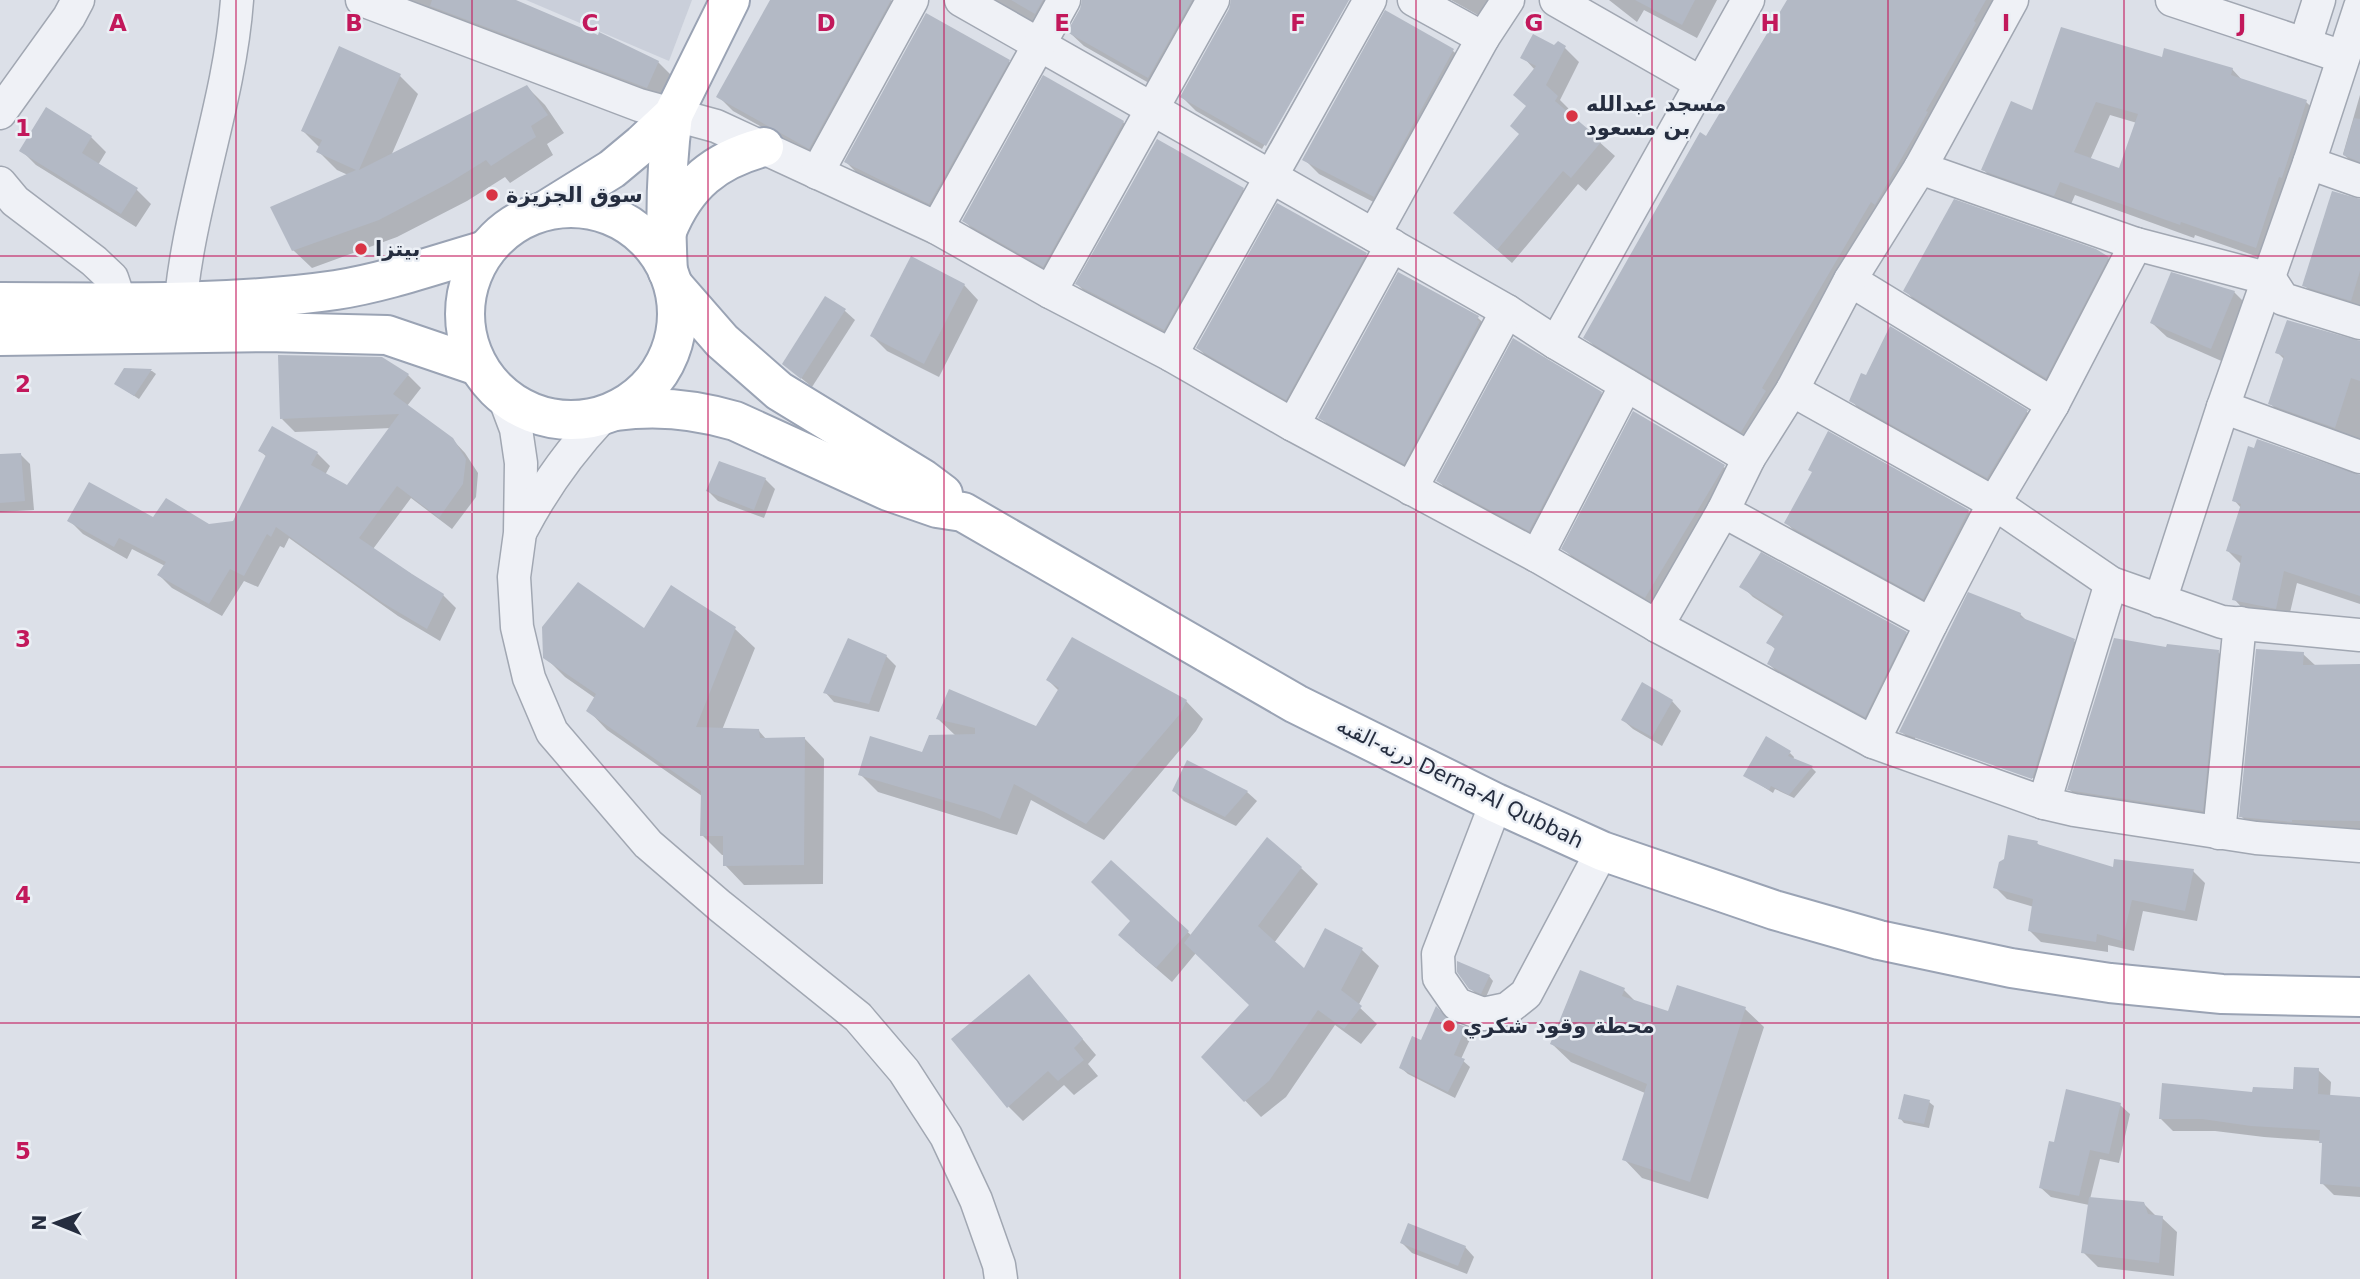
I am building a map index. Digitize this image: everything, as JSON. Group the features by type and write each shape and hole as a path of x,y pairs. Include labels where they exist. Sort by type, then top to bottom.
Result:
{"main road":[{"path":"673,115 612,169 544,211 519,221 496,238 486,250 469,285 464,313 468,340 478,366 489,383 504,397 526,411 551,419 576,421 609,414 637,397 655,380 667,358 675,334 677,309 666,233 667,156 673,115 730,0"},
{"path":"666,233 682,200 708,173 725,161 764,147"},
{"path":"544,211 569,208 594,210 617,218 638,232 656,250 671,279 722,341 779,391 923,479 962,512"},
{"path":"0,336 179,318 338,290 486,250"},
{"path":"0,302 120,302 179,318 279,332 387,335 478,366"},
{"name":"درنه-القبه Derna-Al Qubbah","path":"609,414 664,407 712,414 746,426 912,500 962,512 1296,704 1496,803 1602,851 1774,910 1879,940 2011,968 2110,983 2222,994 2360,997"}],"street":[{"path":"0,113 69,17 78,0"},
{"path":"179,318 197,206 226,81 237,0"},
{"path":"362,0 639,105 716,126 937,228 1873,742 2044,803 2074,810 2256,838 2360,846"},
{"path":"817,173 912,0"},
{"path":"961,0 1507,311 1749,458"},
{"path":"937,228 1064,0"},
{"path":"1050,292 1213,0"},
{"path":"1171,355 1370,0"},
{"path":"1414,0 1483,38"},
{"path":"1293,425 1483,38 1508,0"},
{"path":"1556,0 1700,83"},
{"path":"1556,342 1748,0"},
{"path":"1657,625 1723,511 1749,458 1792,390 1850,280 1920,168 2011,0"},
{"path":"2172,0 2343,57"},
{"path":"2305,44 2319,0"},
{"path":"2160,601 2223,407 2270,279 2360,7"},
{"path":"2309,163 2360,181"},
{"path":"1920,168 2136,244 2270,279 2283,299 2360,323"},
{"path":"0,183 15,201 112,278 120,302"},
{"path":"1873,742 1994,503 2053,404 2136,244"},
{"path":"1850,280 2053,404"},
{"path":"1411,489 1507,311"},
{"path":"1537,556 1626,385"},
{"path":"1792,390 1994,503 2111,583 2222,622 2360,635"},
{"path":"504,397 516,429 521,464 520,533 514,577 517,627 529,678 552,732 648,844 858,1017 904,1071 946,1136 976,1200 1004,1274"},
{"path":"2223,407 2360,457"},
{"path":"520,533 556,471 578,443 609,414"},
{"path":"1723,511 1931,624"},
{"path":"2044,803 2111,583"},
{"path":"2219,833 2240,623"},
{"path":"1496,803 1438,954 1439,978 1457,1004 1483,1014 1507,1009 1526,994 1602,851"}],"shaded area":[{"path":"526,0 692,0 669,61"}],"building":[{"path":"432,0 516,0 598,35 599,32 659,61 647,88 430,6"},
{"path":"770,0 891,0 809,149 716,97"},
{"path":"1011,0 1043,0 1035,14"},
{"path":"1082,0 1192,0 1148,78 1067,32"},
{"path":"1231,0 1349,0 1266,146 1180,97 1229,9"},
{"path":"1635,0 1695,0 1682,25"},
{"path":"1787,0 1986,0 1974,21 1976,23 1926,111 1928,112 1875,205 1871,202 1828,275 1762,388 1766,391 1741,432 1583,338 1700,132 1706,136"},
{"path":"1385,10 1454,49 1374,197 1302,160"},
{"path":"926,13 1010,60 929,204 844,162"},
{"path":"2061,27 2162,57 2164,48 2233,68 2231,75 2307,100 2256,248 2181,222 2180,225 2060,182 2054,196 1981,170 2011,101 2032,110","holes":["2096,102 2138,114 2119,168 2074,152"]},
{"path":"1533,34 1554,45 1558,41 1566,46 1546,85 1558,96 1555,101 1602,141 1571,178 1563,171 1497,250 1453,213 1519,134 1510,126 1526,106 1513,95 1536,66 1520,58"},
{"path":"339,46 401,74 359,170 527,85 548,115 531,126 536,137 491,166 486,160 379,220 292,251 270,207 356,170 316,152 322,140 301,131"},
{"path":"1043,75 1124,121 1043,267 962,221"},
{"path":"46,107 92,136 82,153 138,188 121,214 19,151"},
{"path":"2354,118 2360,119 2360,162 2343,155"},
{"path":"1157,139 1244,188 1164,330 1075,284"},
{"path":"2332,191 2360,199 2360,271 2351,301 2302,286"},
{"path":"1954,199 2096,249 2109,257 2046,378 1903,291"},
{"path":"1277,203 1367,253 1286,400 1196,348"},
{"path":"911,256 965,284 924,364 870,336"},
{"path":"1398,272 1479,316 1477,320 1480,321 1404,464 1318,418"},
{"path":"2171,272 2235,291 2211,349 2150,323"},
{"path":"825,296 846,309 801,379 782,364"},
{"path":"2287,320 2360,341 2360,381 2351,378 2335,428 2268,404 2284,356 2275,353"},
{"path":"1890,326 2028,410 1987,478 1849,401 1861,373 1866,375"},
{"path":"1513,338 1602,392 1529,531 1436,481"},
{"path":"278,355 382,357 409,374 393,394 453,438 466,459 463,484 439,518 397,486 359,538 444,594 427,629 383,603 276,527 271,537 267,534 244,576 230,569 209,604 157,575 166,562 119,538 114,547 67,521 89,482 153,517 166,498 209,524 233,521 266,455 258,451 272,426 318,452 311,465 347,485 399,414 280,419"},
{"path":"124,368 152,369 134,396 114,384"},
{"path":"1633,411 1725,465 1645,598 1561,549"},
{"path":"1828,431 1969,510 1923,599 1784,523 1812,472 1808,470"},
{"path":"2257,439 2360,475 2360,596 2284,571 2276,609 2232,600 2242,556 2226,551 2241,504 2232,501 2248,446 2254,448"},
{"path":"21,453 25,501 0,503 0,454"},
{"path":"719,461 766,478 754,510 706,491"},
{"path":"1761,552 1907,632 1865,717 1767,664 1775,648 1766,643 1784,614 1739,587"},
{"path":"578,582 644,628 671,585 736,627 696,727 759,729 760,738 805,737 804,865 723,866 723,836 700,836 701,791 586,711 596,694 543,658 542,627"},
{"path":"1968,592 2075,639 2032,779 1899,732"},
{"path":"1072,637 1187,700 1180,714 1086,824 1014,784 1000,819 858,775 870,736 922,752 929,735 975,734 975,728 936,719 949,689 1036,726 1059,688 1046,680"},
{"path":"848,638 887,655 869,704 823,693"},
{"path":"2114,638 2166,647 2167,644 2219,650 2203,811 2067,790"},
{"path":"2256,649 2304,652 2303,665 2360,664 2360,821 2292,822 2239,817"},
{"path":"1642,682 1673,700 1652,737 1621,720"},
{"path":"1766,736 1791,751 1788,756 1813,766 1789,795 1771,786 1769,790 1743,776"},
{"path":"1187,760 1248,791 1225,817 1172,791"},
{"path":"2008,835 2038,841 2037,844 2113,867 2114,859 2194,869 2185,911 2132,900 2122,941 2097,934 2096,942 2028,931 2033,899 1993,888 1999,862 2004,859"},
{"path":"1267,837 1302,867 1258,926 1304,968 1325,928 1363,948 1341,990 1362,1006 1344,1029 1318,1010 1269,1081 1244,1102 1201,1057 1249,1005 1184,943"},
{"path":"1111,860 1189,931 1156,968 1118,935 1130,921 1091,882"},
{"path":"1457,961 1490,975 1481,994 1469,989 1457,972"},
{"path":"1580,970 1625,988 1622,996 1668,1011 1677,985 1746,1007 1690,1182 1622,1160 1647,1084 1550,1044"},
{"path":"1029,974 1083,1039 1074,1048 1084,1060 1058,1081 1048,1071 1007,1108 951,1039"},
{"path":"1436,1006 1450,1021 1466,1027 1454,1055 1465,1059 1448,1092 1399,1068 1412,1036 1421,1040"},
{"path":"2294,1067 2319,1068 2318,1094 2360,1097 2360,1187 2320,1184 2320,1130 2251,1126 2202,1119 2159,1119 2162,1083 2252,1092 2253,1087 2293,1089"},
{"path":"2066,1089 2121,1103 2109,1154 2090,1150 2079,1196 2039,1188 2049,1141 2054,1142"},
{"path":"1904,1094 1930,1100 1924,1124 1898,1119"},
{"path":"2089,1197 2144,1202 2148,1214 2163,1216 2159,1263 2081,1253"},
{"path":"1408,1223 1466,1246 1458,1266 1400,1243"}],"place":[{"name":"مسجد عبدالله بن مسعود","path":"1572,116"},
{"name":"سوق الجزيزة","path":"492,195"},
{"name":"بيتزا","path":"361,249"},
{"name":"محطة وقود شكري","path":"1449,1026"}]}
